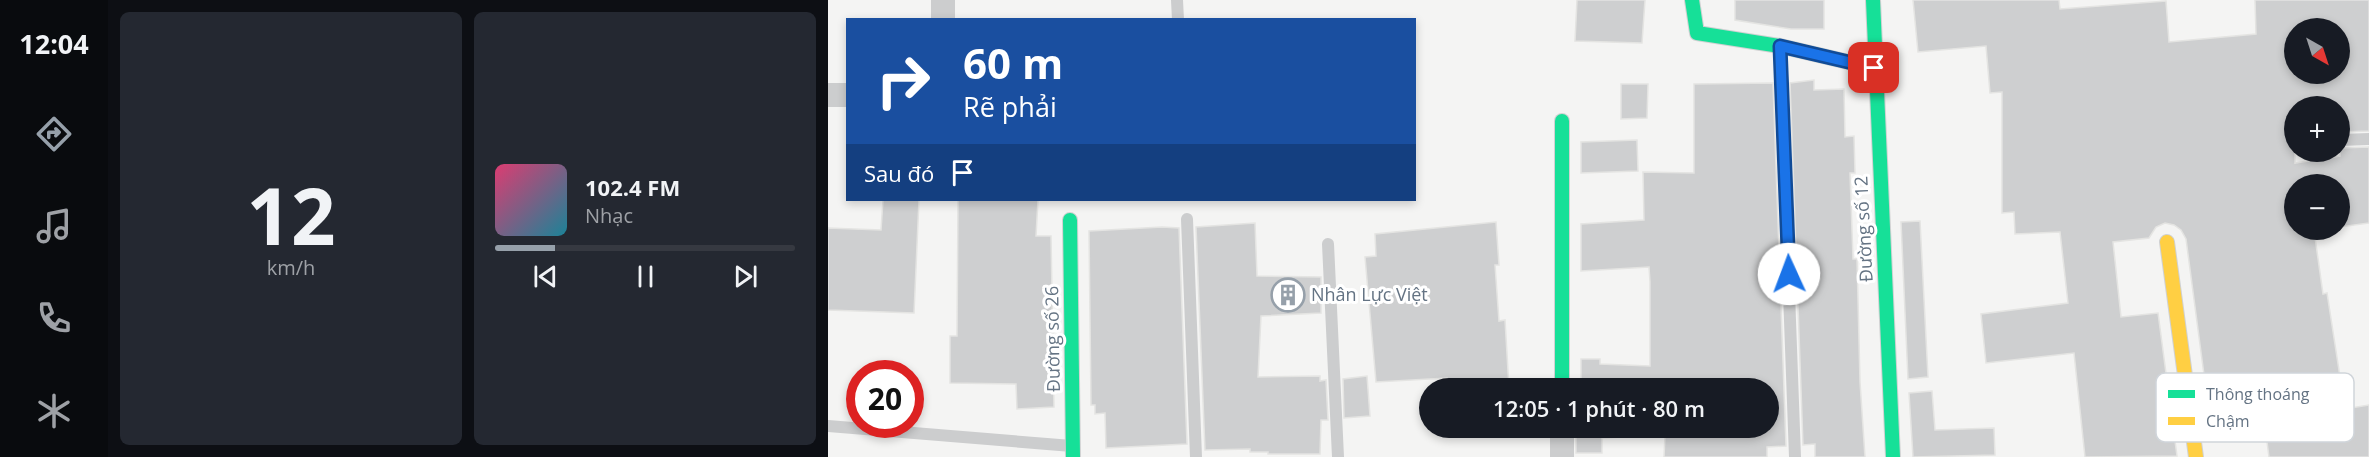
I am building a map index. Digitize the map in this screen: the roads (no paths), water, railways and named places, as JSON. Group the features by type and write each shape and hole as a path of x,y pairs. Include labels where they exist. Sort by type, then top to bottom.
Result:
{"street":[{"path":"943,0 943,18"},
{"path":"1692,0 1697,33 1780,46 1874,68"},
{"name":"Đường số 12","path":"1873,0 1874,68 1893,457"},
{"path":"828,95 846,95"},
{"path":"1562,121 1562,378"},
{"name":"Đường số 26","path":"1070,220 1073,452"},
{"path":"2167,242 2185,373"},
{"path":"1562,438 1562,457"},
{"path":"2194,442 2196,457"}],"lane":[{"path":"1177,0 1178,18"},
{"path":"1780,46 1795,457"},
{"path":"2350,140 2369,139"},
{"path":"1187,219 1196,457"},
{"path":"1328,244 1338,457"},
{"path":"828,426 1073,452"}],"place":[{"name":"Nhân Lực Việt","path":"1288,295"}]}
